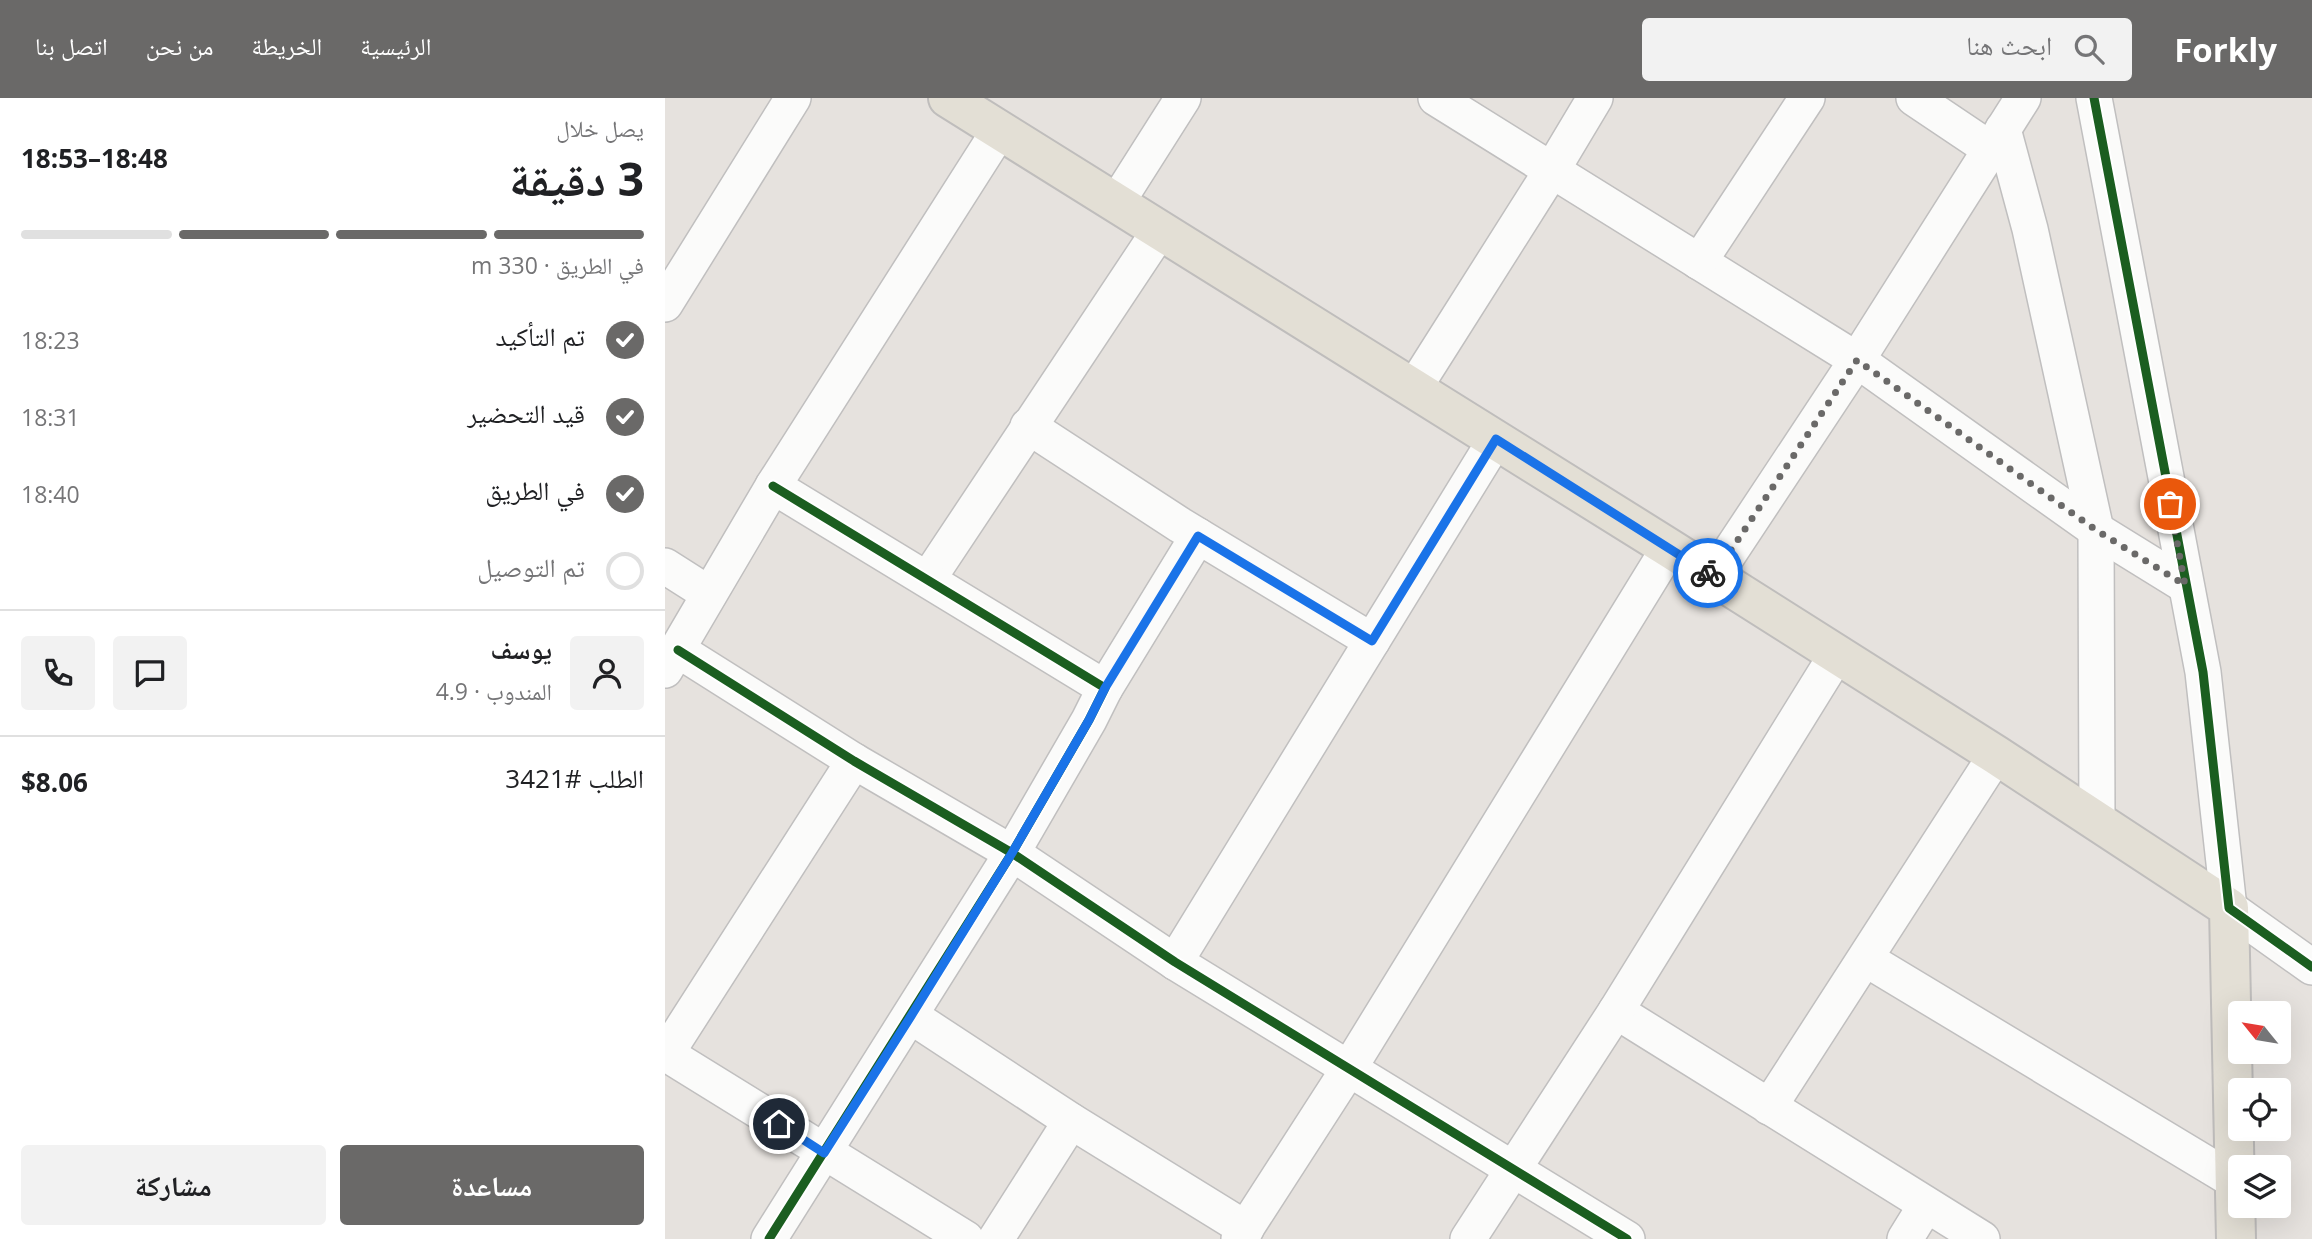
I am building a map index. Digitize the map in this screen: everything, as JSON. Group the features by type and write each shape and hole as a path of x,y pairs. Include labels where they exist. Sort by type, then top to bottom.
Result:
{"main road":[{"path":"963,102 999,131 1714,576 1996,755 2229,908 2233,1155"},
{"path":"2235,1218 2236,1239"}],"street":[{"path":"665,304 793,98"},
{"path":"1117,202 1183,98"},
{"path":"1436,98 1857,360 2096,530 2185,585"},
{"path":"1414,387 1595,98"},
{"path":"1699,261 1807,98"},
{"path":"1914,98 2009,117"},
{"path":"2094,98 2203,672 2229,908 2312,967"},
{"path":"1714,576 1857,360 2009,117"},
{"path":"2009,117 2030,229 2096,530 2097,821"},
{"path":"999,131 773,486 671,660 854,761 1012,853 1175,962 1627,1239"},
{"path":"928,579 1160,230"},
{"path":"1028,426 1198,536 1372,641"},
{"path":"1175,962 1496,439"},
{"path":"773,486 1105,688"},
{"path":"769,1239 1012,853 1105,688 1198,536"},
{"path":"911,1016 1243,1234 1348,1069 1669,548"},
{"path":"665,566 709,594"},
{"path":"1468,1239 1615,1011 1837,654"},
{"path":"1769,1107 1996,755"},
{"path":"854,761 666,1054 966,1239"},
{"path":"1866,959 2228,1177"},
{"path":"1615,1011 1982,1239"},
{"path":"996,1239 1071,1121"},
{"path":"1905,1239 1926,1205"}],"cycle path":[{"path":"2094,98 2203,672 2229,908 2312,967"},
{"path":"769,1239 1012,853 1105,688 773,486"},
{"path":"678,650 854,761 1012,853 1175,962 1627,1239"}],"way so far":[{"path":"1708,573 1714,576 1857,360 2096,530 2185,585 2170,504"}],"route":[{"path":"779,1124 824,1153 1012,853 1105,688 1198,536 1372,641 1496,439 1708,573"}]}
